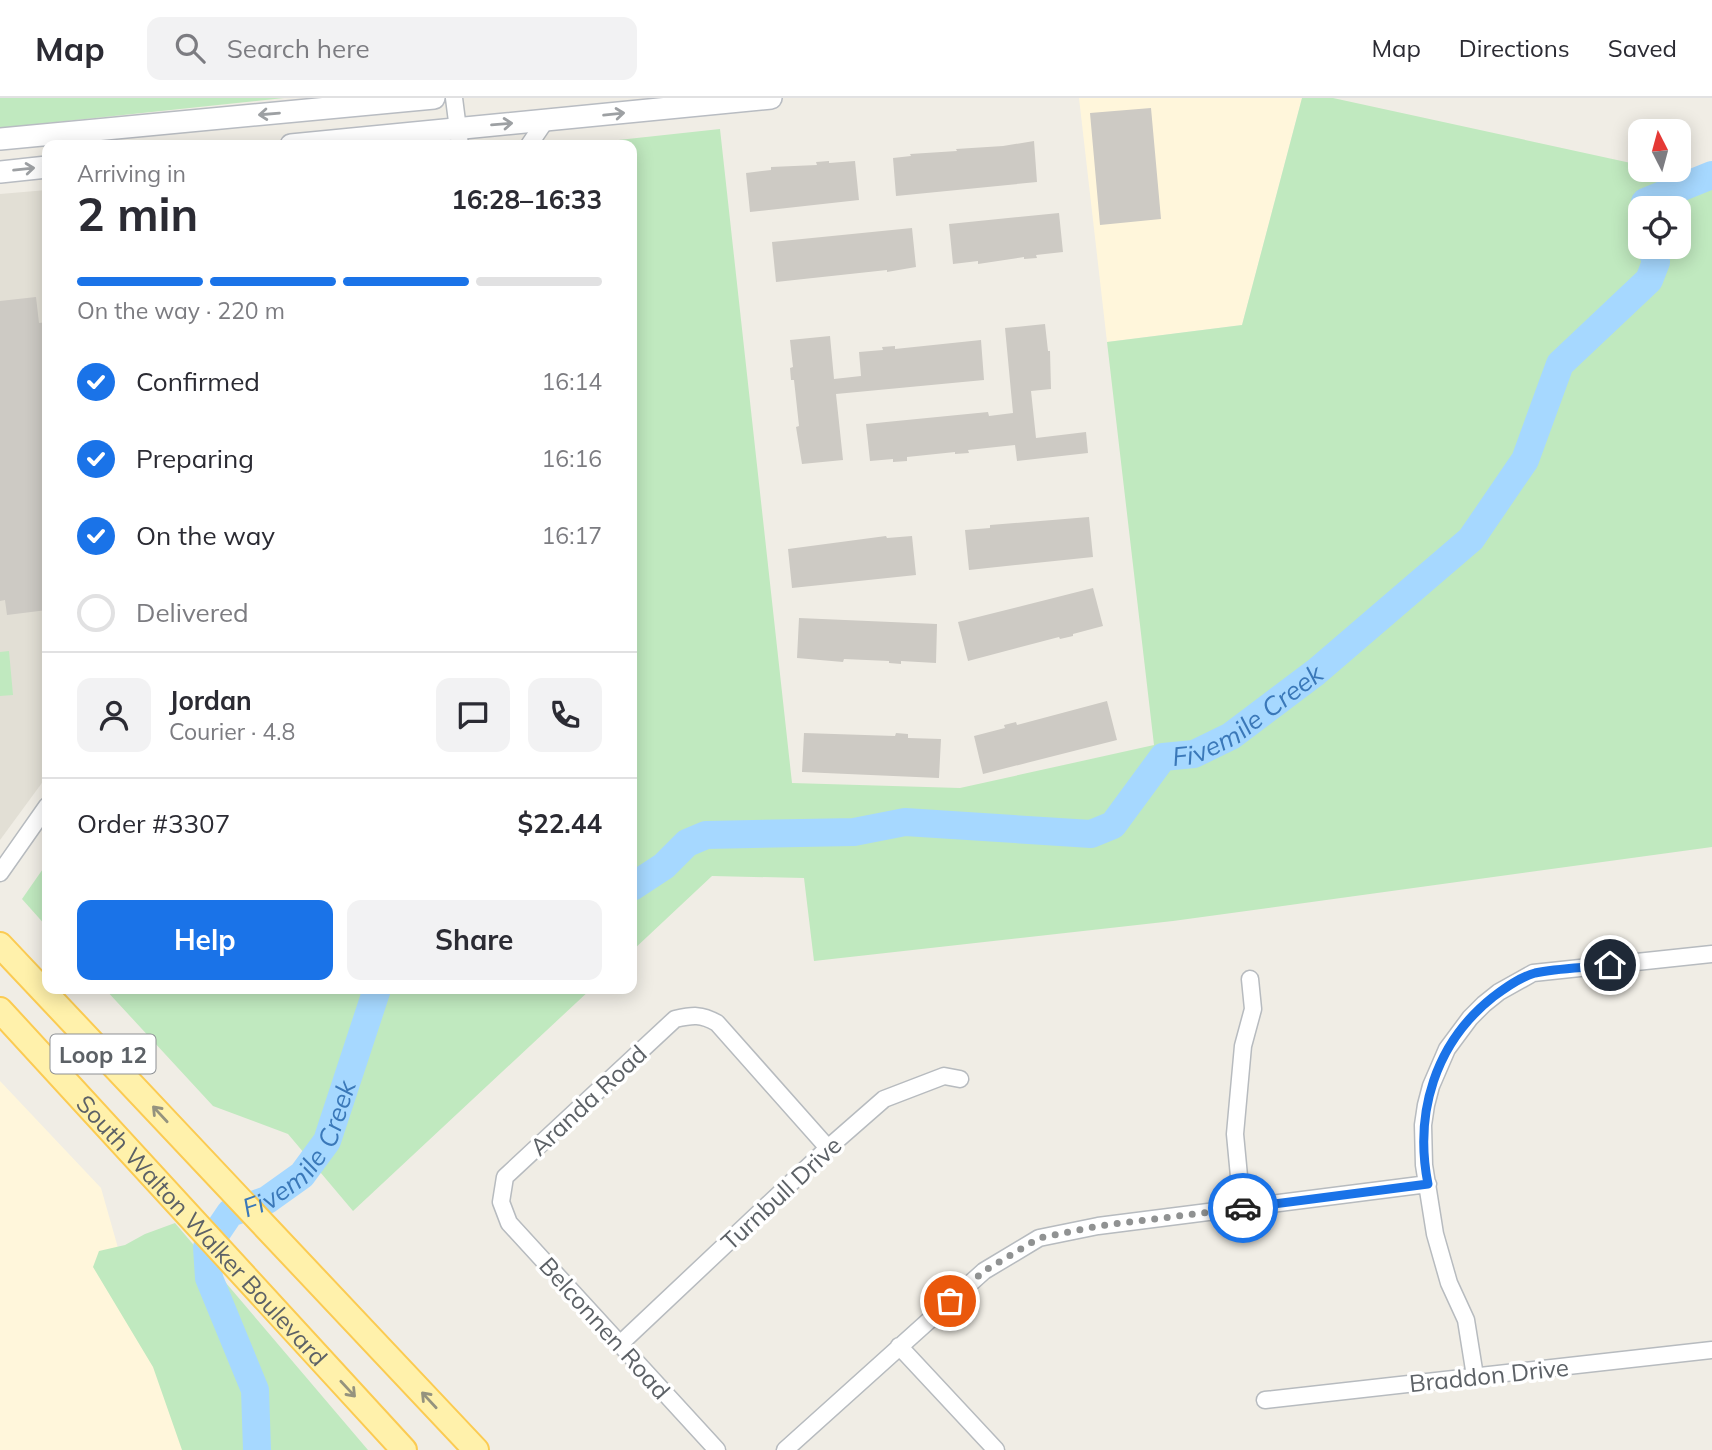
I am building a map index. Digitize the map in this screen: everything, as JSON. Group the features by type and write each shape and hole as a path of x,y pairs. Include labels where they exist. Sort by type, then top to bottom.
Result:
{"main road":[{"path":"0,139 435,98"},
{"path":"397,140 460,137 546,120 771,98"},
{"path":"0,172 42,168"},
{"name":"South Walton Walker Boulevard","path":"0,945 42,990"},
{"name":"South Walton Walker Boulevard","path":"46,994 476,1450"},
{"name":"South Walton Walker Boulevard","path":"0,1010 404,1450"}],"street":[{"path":"454,98 460,137"},
{"path":"532,140 546,120"},
{"path":"0,873 42,813"},
{"path":"1475,1376 1466,1320 1449,1283 1435,1234 1424,1165 1423,1125 1431,1086 1447,1049 1457,1033 1484,1004 1533,973 1712,954"},
{"path":"1241,1208 1235,1134 1243,1046 1253,1009 1250,979"},
{"name":"Aranda Road","path":"501,1202 505,1177 675,1019 695,1014 717,1023 828,1148"},
{"name":"Turnbull Drive","path":"620,1344 828,1148 884,1099 944,1076 960,1079"},
{"path":"785,1450 984,1271 1039,1238 1098,1226 1428,1184"},
{"name":"Belconnen Road","path":"501,1202 509,1223 717,1450"},
{"path":"899,1346 996,1450"},
{"name":"Braddon Drive","path":"1265,1400 1712,1350"}],"shaded area":[{"path":"1079,98 1302,98 1242,325 1107,342"},
{"path":"42,190 42,783 0,840 0,194"},
{"path":"0,1081 101,1188 124,1269 266,1450 0,1450"}],"green space":[{"path":"0,98 284,98 0,128"},
{"path":"1302,98 1333,98 1628,162 1628,182 1691,182 1691,177 1712,181 1712,847 1173,921 814,961 804,878 712,876 637,946 637,140 618,140 720,129 792,783 960,788 1154,745 1107,342 1242,325"},
{"path":"9,651 13,695 0,696 0,652"},
{"path":"42,870 42,921 22,899"},
{"path":"110,994 586,994 353,1211 288,1134 213,1106"},
{"path":"175,1223 368,1450 182,1450 153,1367 93,1267 99,1251 125,1245"}],"building":[{"path":"1151,108 1161,219 1100,225 1090,113"},
{"path":"1034,141 1037,182 896,196 893,158"},
{"path":"855,161 859,200 750,212 746,173 771,170 771,167 817,165 816,162"},
{"path":"1059,213 1063,252 1036,255 1037,258 953,264 949,224"},
{"path":"912,228 916,267 776,282 772,242"},
{"path":"36,297 39,323 42,323 42,611 7,615 5,600 0,601 0,301"},
{"path":"1045,324 1050,351 1051,389 1031,391 1036,438 1086,432 1088,453 1017,461 1015,445 968,450 969,453 907,457 907,461 870,461 866,424 988,412 989,416 1013,413 1005,328"},
{"path":"830,336 834,379 861,376 859,352 883,350 882,347 895,346 895,349 981,340 984,380 836,394 843,460 802,464 796,427 799,426 794,380 791,380 790,368 793,367 790,340"},
{"path":"1089,517 1093,557 969,570 965,530 990,528 990,525"},
{"path":"886,536 912,536 916,575 792,588 788,549"},
{"path":"1093,588 1103,626 1073,636 1059,637 968,661 958,622"},
{"path":"799,618 937,624 936,663 901,661 901,664 844,659 843,662 797,658"},
{"path":"1107,701 1117,740 983,774 974,736 1005,728 1004,725 1016,722 1017,725"},
{"path":"804,733 895,736 896,733 908,734 908,738 941,739 939,778 802,772"}],"waterway":[{"name":"Fivemile Creek","path":"1660,196 1712,175"},
{"name":"Fivemile Creek","path":"637,884 664,866 687,843 706,835 854,832 905,822 1091,834 1113,825 1163,757 1194,754 1231,736 1316,672 1471,539 1525,460 1560,364 1649,280 1655,259"},
{"name":"Fivemile Creek","path":"257,1450 255,1390 209,1278 207,1247 230,1213 267,1200 302,1175 327,1141 375,994"}],"way so far":[{"path":"950,1301 984,1271 1039,1238 1098,1226 1243,1208"}],"route":[{"path":"1243,1208 1428,1184 1423,1145 1426,1105 1438,1067 1457,1033 1499,992 1533,973 1610,965"}]}
